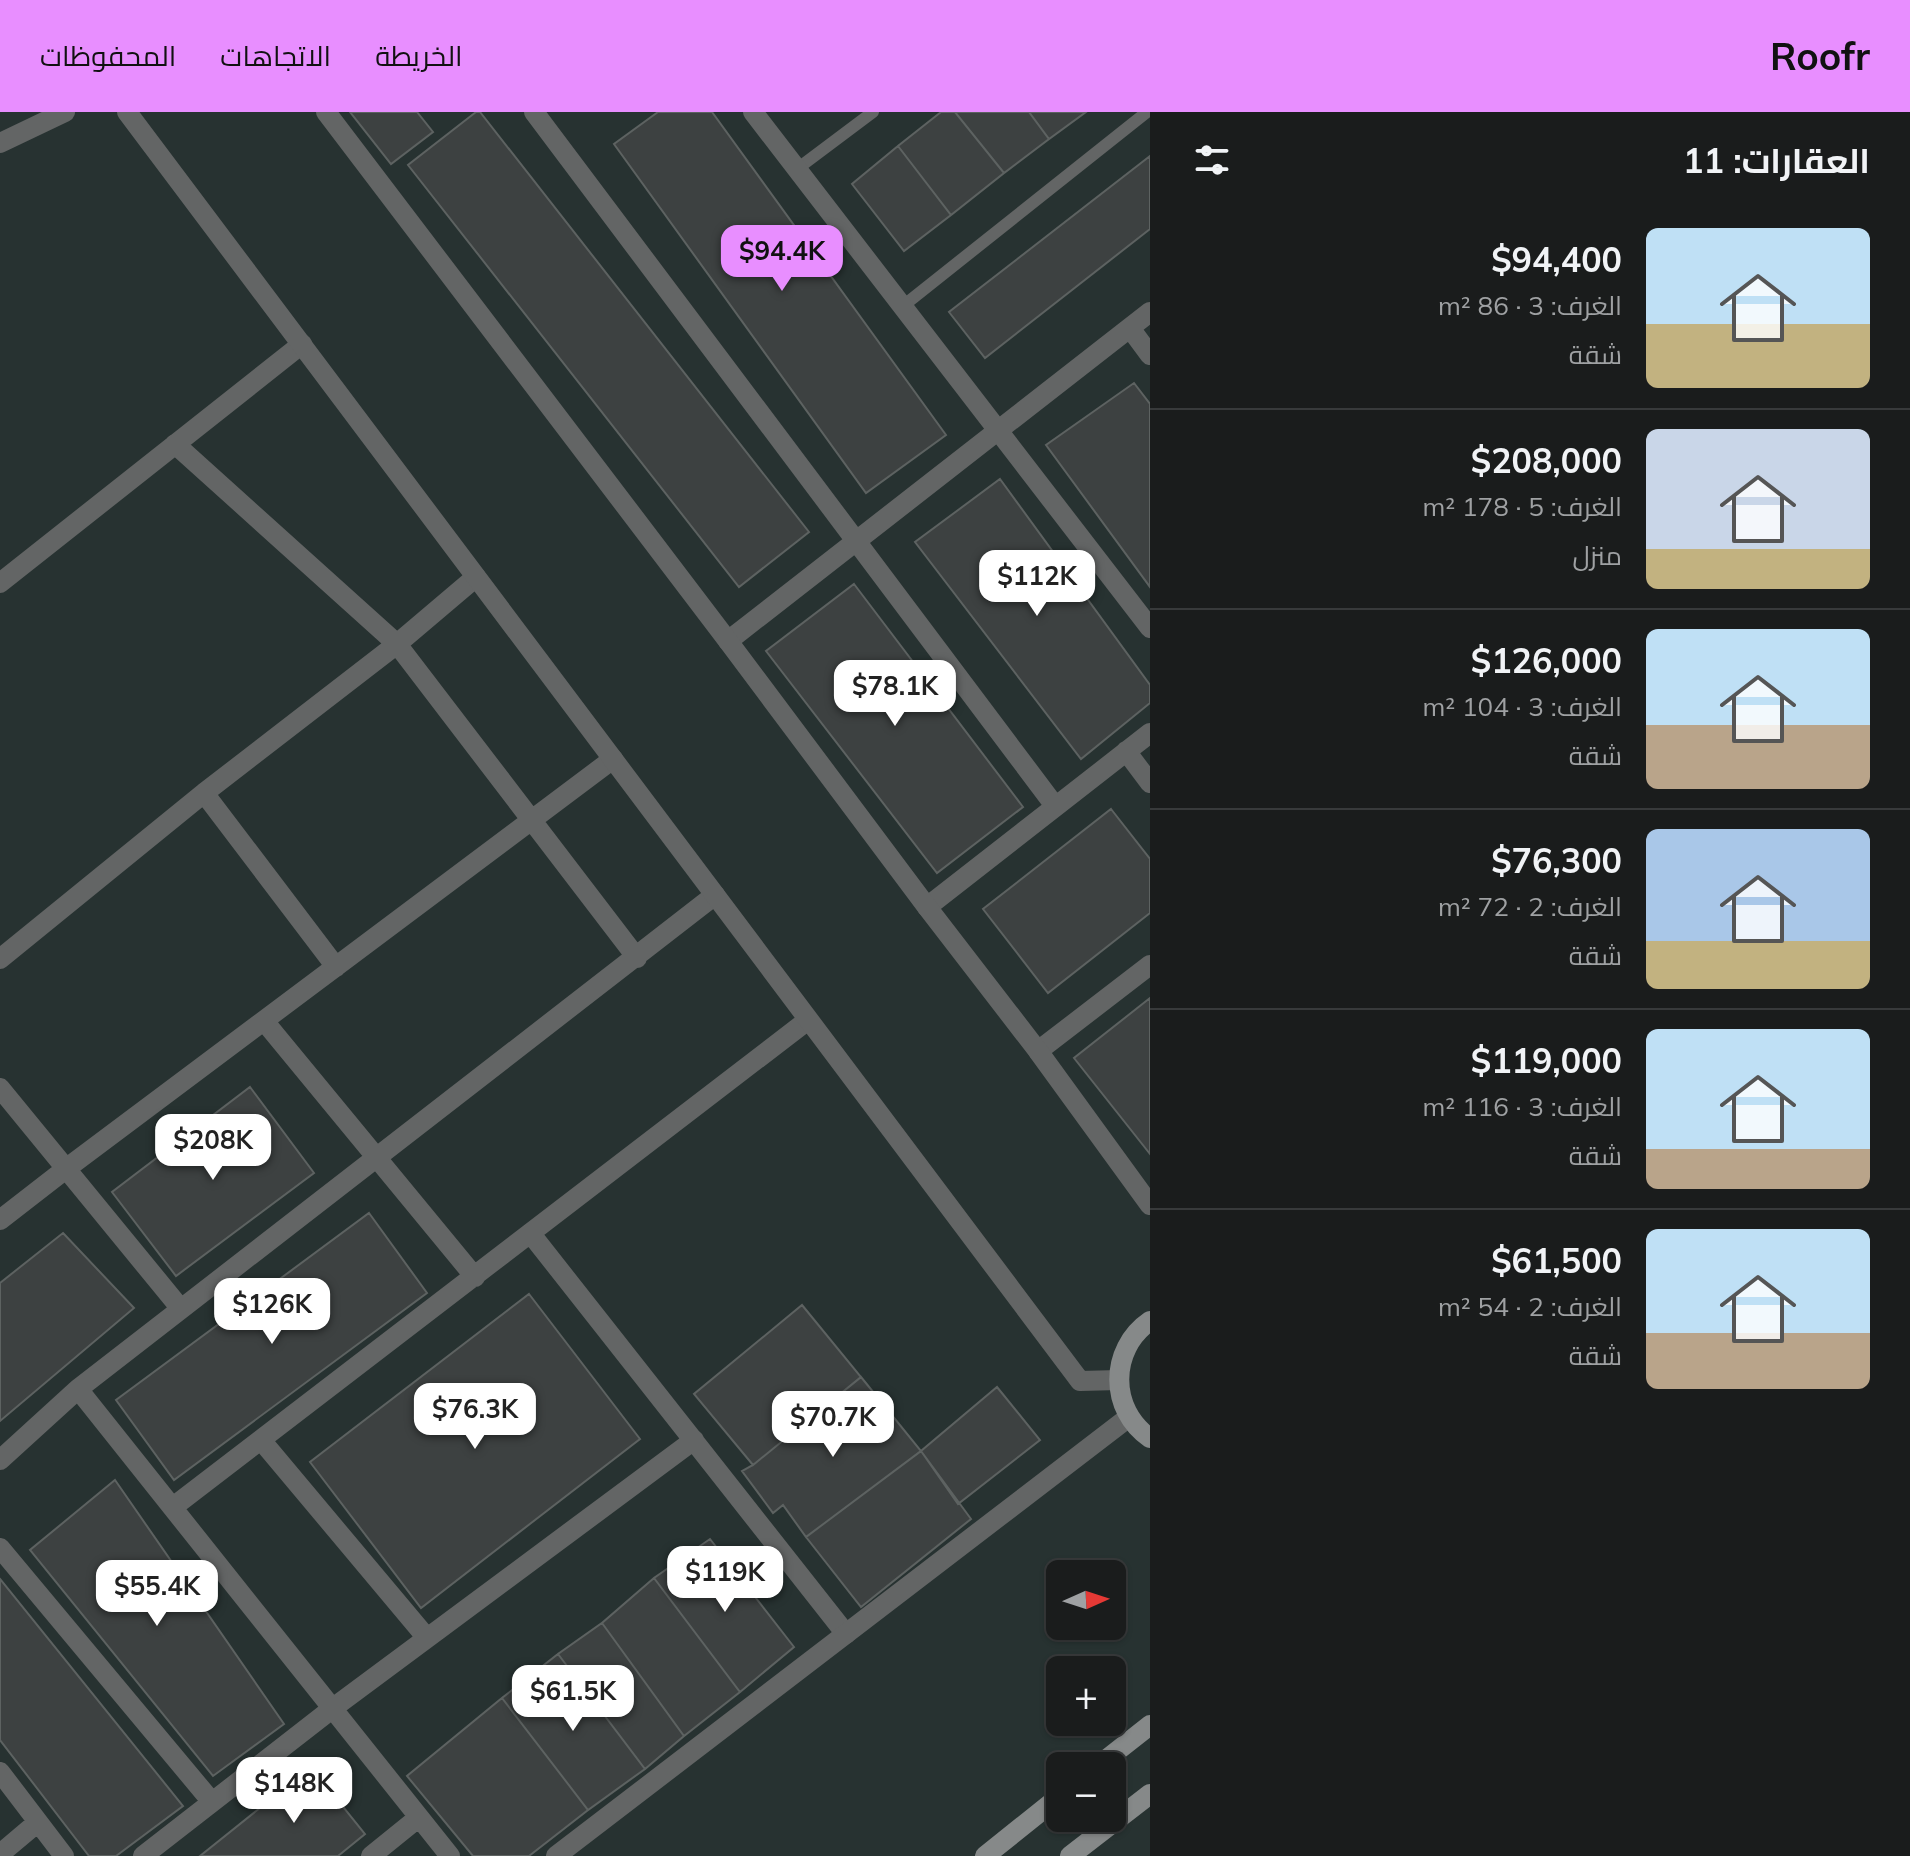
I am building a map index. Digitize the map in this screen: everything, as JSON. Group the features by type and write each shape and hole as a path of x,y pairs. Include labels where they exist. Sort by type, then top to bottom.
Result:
{"main road":[{"path":"1150,1321 1140,1327 1128,1343 1121,1360 1119,1380 1121,1399 1129,1417 1150,1438"},
{"path":"1116,1752 1150,1725"},
{"path":"1070,1856 1150,1794"},
{"path":"985,1856 1046,1807"}],"street":[{"path":"0,143 65,112"},
{"path":"127,112 1080,1381 1119,1380"},
{"path":"326,112 1038,1051 1150,1205"},
{"path":"534,112 1055,806"},
{"path":"753,112 1150,628"},
{"path":"728,641 1150,312"},
{"path":"1130,328 1150,355"},
{"path":"0,583 302,344"},
{"path":"175,444 397,644 637,958"},
{"path":"0,959 204,793 397,644 476,577"},
{"path":"927,907 1150,733"},
{"path":"1126,751 1150,783"},
{"path":"0,1220 613,759"},
{"path":"204,793 336,967"},
{"path":"0,1460 78,1389 715,895"},
{"path":"1038,1051 1150,965"},
{"path":"173,1507 808,1020"},
{"path":"264,1021 475,1277"},
{"path":"0,1088 181,1309"},
{"path":"531,1234 846,1634"},
{"path":"78,1389 450,1856"},
{"path":"556,1856 1129,1417"},
{"path":"261,1440 427,1638"},
{"path":"143,1856 333,1708 694,1440"},
{"path":"0,1548 212,1802"},
{"path":"0,1772 64,1856"},
{"path":"371,1856 418,1818"},
{"path":"0,1854 38,1822"}],"lane":[{"path":"797,169 873,112"},
{"path":"903,306 1147,112"}],"shaded area":[{"path":"0,112 1150,112 1150,1856 0,1856"}],"building":[{"path":"350,112 417,112 433,132 391,164"},
{"path":"480,112 809,532 739,587 408,165"},
{"path":"658,112 712,112 946,435 866,493 614,144"},
{"path":"941,112 955,112 1004,173 951,215 898,146"},
{"path":"955,112 1029,112 1049,139 1004,173"},
{"path":"1029,112 1086,112 1049,139"},
{"path":"898,146 951,215 904,251 852,184"},
{"path":"1150,156 1150,229 985,358 949,312"},
{"path":"1134,383 1150,404 1150,587 1046,445"},
{"path":"1000,479 1150,685 1150,703 1081,759 915,542"},
{"path":"854,584 1023,807 937,873 766,651"},
{"path":"1111,809 1150,859 1150,913 1048,993 983,909"},
{"path":"1150,998 1150,1154 1074,1058"},
{"path":"250,1087 314,1173 176,1276 112,1192"},
{"path":"369,1213 427,1293 174,1480 116,1400"},
{"path":"63,1233 134,1308 0,1421 0,1283"},
{"path":"529,1294 640,1439 421,1608 310,1462"},
{"path":"802,1305 861,1377 753,1465 694,1394"},
{"path":"861,1377 921,1451 806,1537 783,1505 773,1513 742,1471"},
{"path":"997,1387 1040,1440 958,1504 921,1451"},
{"path":"921,1451 971,1519 861,1607 806,1537"},
{"path":"115,1480 284,1724 213,1776 30,1550"},
{"path":"710,1539 794,1647 740,1692 654,1578"},
{"path":"654,1578 740,1692 684,1736 602,1623"},
{"path":"0,1579 183,1806 116,1856 89,1856 0,1740"},
{"path":"602,1623 684,1736 645,1769 558,1654"},
{"path":"558,1654 645,1769 588,1810 502,1698"},
{"path":"502,1698 588,1810 529,1856 473,1856 407,1776"},
{"path":"311,1767 365,1834 338,1856 200,1856"}]}
